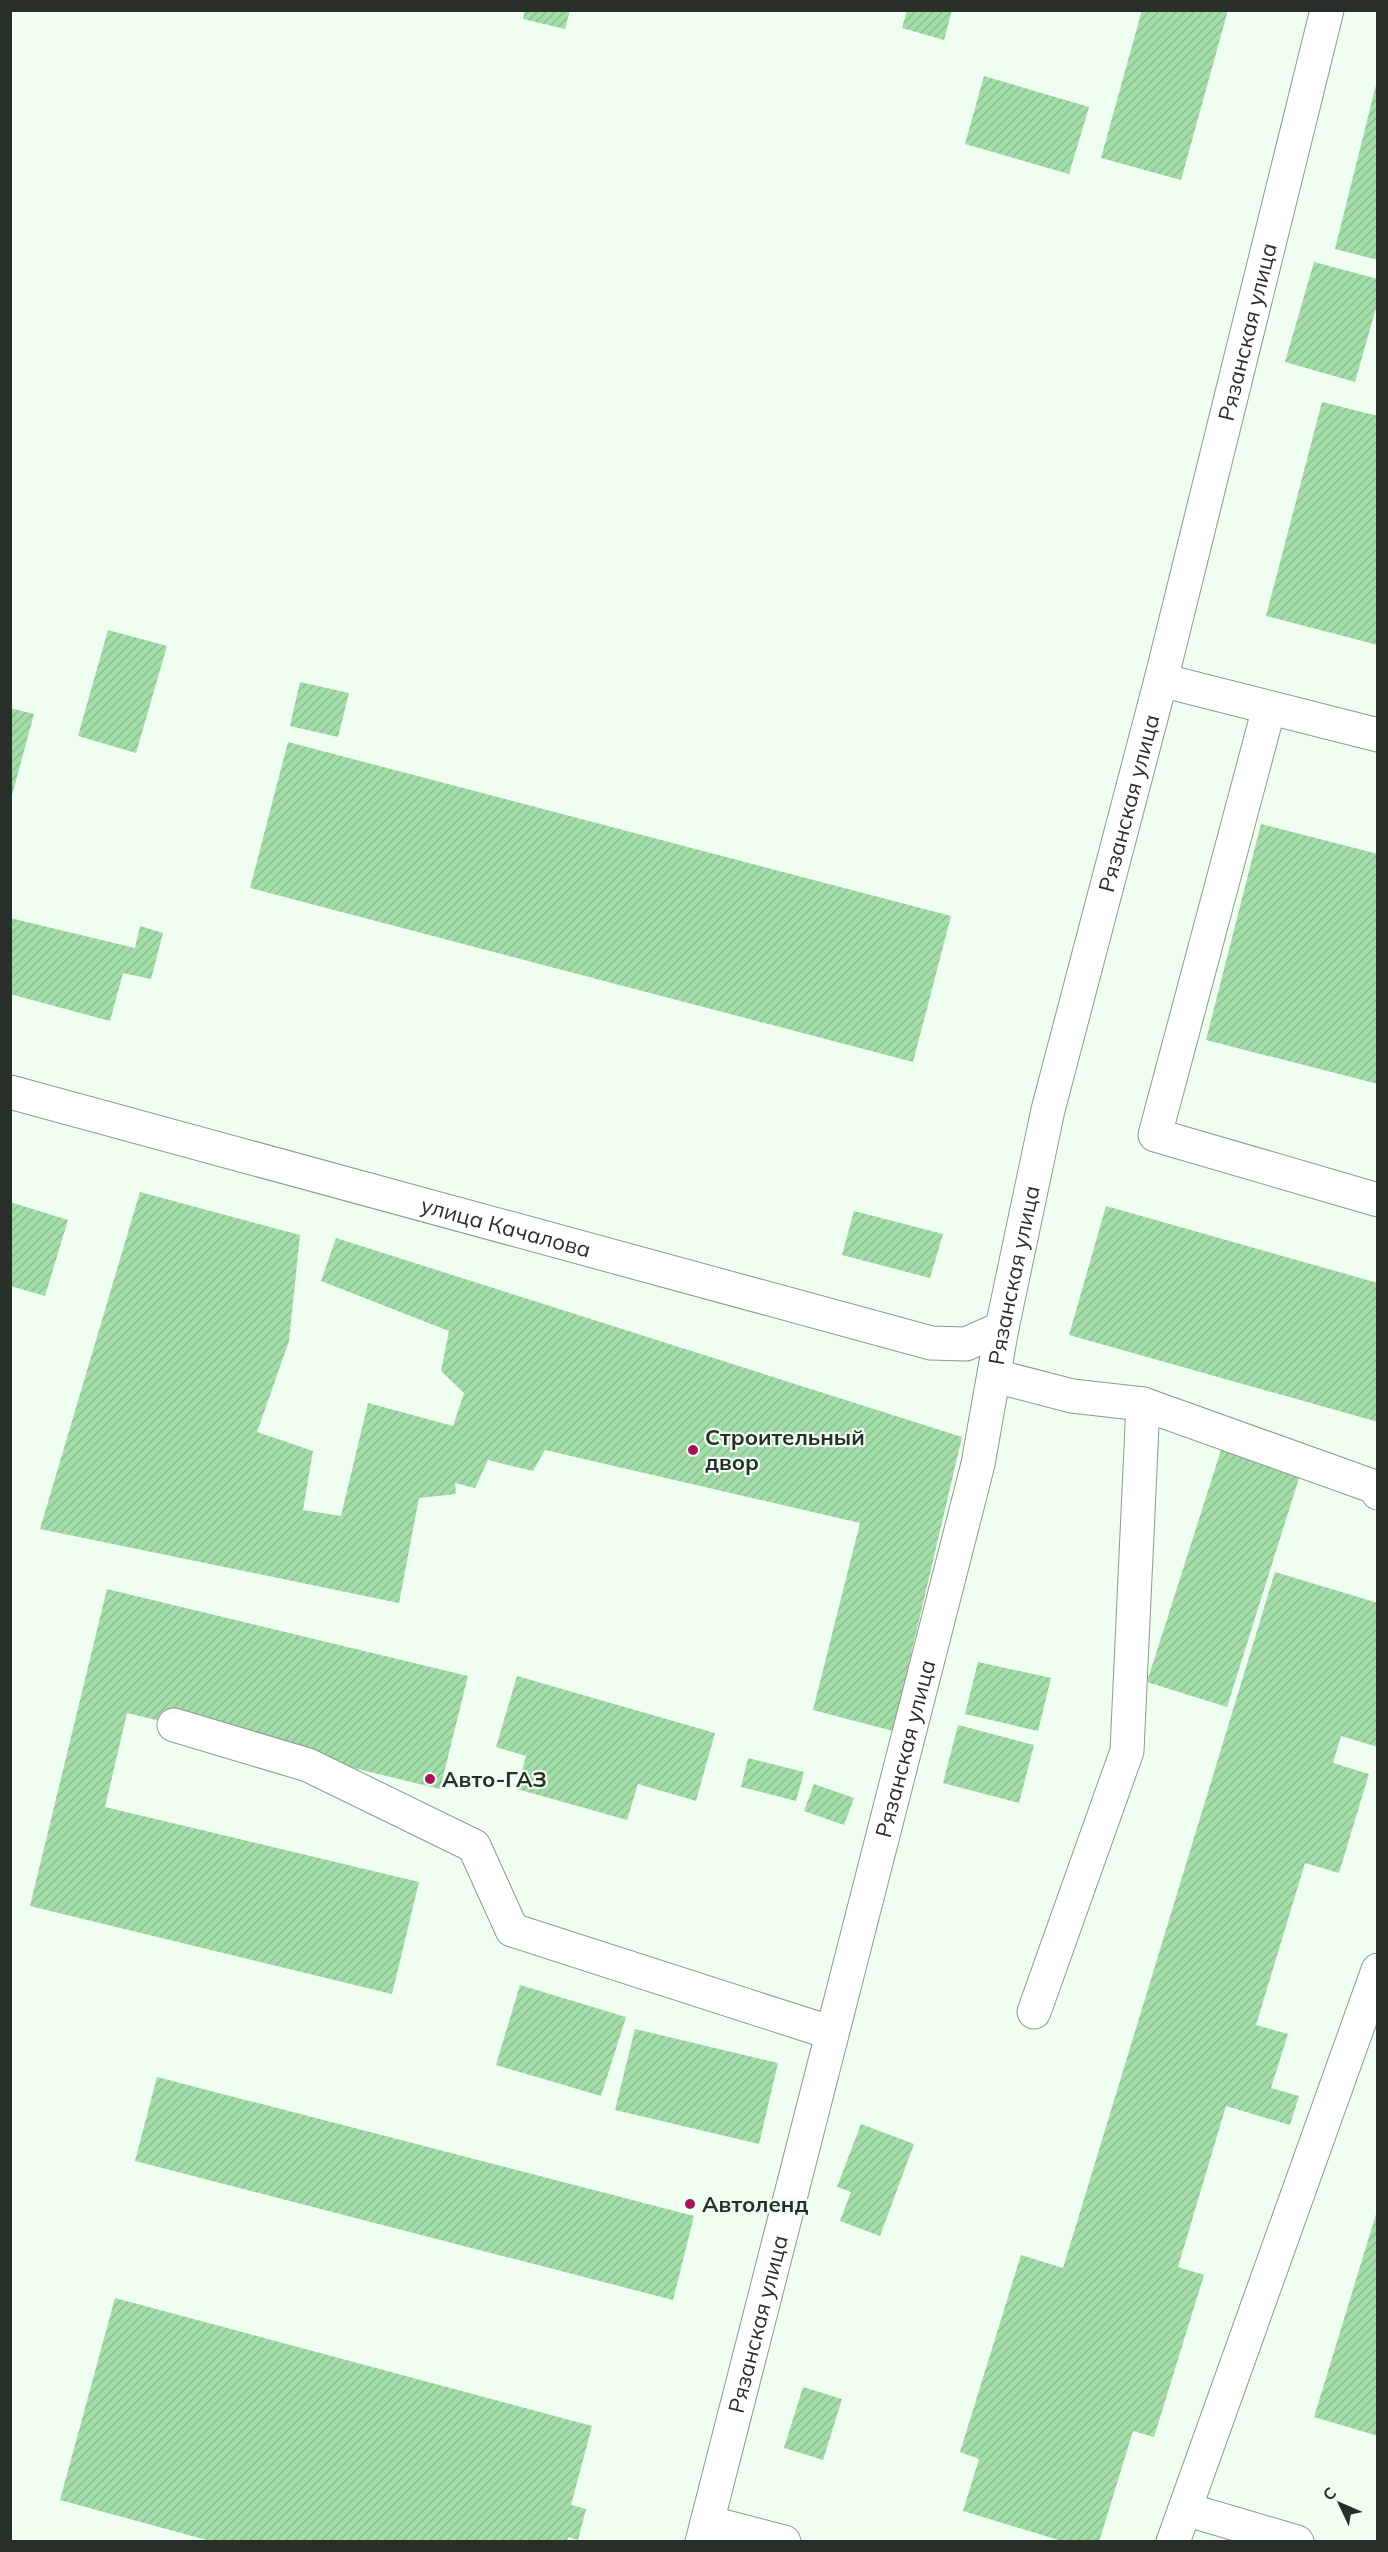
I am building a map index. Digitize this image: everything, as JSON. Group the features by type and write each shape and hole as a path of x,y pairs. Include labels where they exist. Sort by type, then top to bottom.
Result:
{"main road":[{"name":"Рязанская улица","path":"704,2532 978,1464 1002,1328 1048,1110 1161,680 1327,10"},
{"path":"1161,680 1377,735"},
{"path":"1269,708 1155,1135 1377,1200"},
{"name":"улица Качалова","path":"10,1092 931,1343 966,1344 1002,1328"},
{"path":"994,1376 1072,1396 1143,1404 1375,1487 1377,1493"},
{"path":"1034,2012 1127,1751 1143,1404"},
{"path":"174,1725 308,1766 474,1846 512,1930 832,2033"},
{"path":"1173,2541 1377,1970"},
{"path":"1185,2509 1297,2541"},
{"path":"704,2532 784,2541"}],"building":[{"path":"525,10 570,10 565,29 523,19"},
{"path":"907,10 952,10 944,40 902,28"},
{"path":"1142,10 1228,10 1181,180 1101,158"},
{"path":"984,76 1089,107 1069,174 965,144"},
{"path":"1378,81 1378,260 1335,249"},
{"path":"1314,262 1378,279 1378,301 1355,382 1285,362"},
{"path":"1322,402 1378,416 1378,645 1266,616"},
{"path":"108,630 167,646 136,753 78,736"},
{"path":"300,682 349,693 338,737 290,726"},
{"path":"10,708 34,714 11,799 10,799"},
{"path":"288,742 951,916 913,1062 250,888"},
{"path":"1261,824 1378,854 1378,1084 1206,1040"},
{"path":"10,918 135,948 140,926 163,933 151,979 123,973 110,1021 10,994"},
{"path":"140,1192 300,1235 289,1341 257,1432 313,1451 303,1510 341,1516 368,1403 453,1426 464,1393 441,1371 449,1331 321,1281 336,1238 962,1437 893,1731 813,1710 860,1523 545,1450 533,1471 488,1460 475,1488 455,1483 456,1494 419,1498 399,1603 40,1529"},
{"path":"10,1202 68,1220 45,1296 10,1286"},
{"path":"1106,1206 1378,1283 1378,1422 1069,1335"},
{"path":"854,1211 943,1234 930,1278 842,1255"},
{"path":"1221,1450 1300,1475 1227,1707 1147,1682"},
{"path":"1275,1572 1378,1603 1378,1747 1341,1736 1333,1763 1369,1774 1339,1873 1305,1863 1256,2025 1288,2034 1271,2088 1299,2096 1290,2125 1226,2106 1178,2267 1204,2275 1154,2437 1133,2431 1099,2542 1065,2542 963,2511 979,2459 960,2452 1021,2255 1063,2268"},
{"path":"107,1589 468,1676 440,1789 127,1713 105,1807 419,1882 392,1994 30,1906"},
{"path":"978,1662 1051,1678 1038,1731 965,1714"},
{"path":"517,1676 715,1733 696,1801 638,1784 627,1820 517,1789 526,1756 496,1747"},
{"path":"958,1725 1034,1745 1019,1803 943,1783"},
{"path":"748,1758 804,1772 796,1801 741,1787"},
{"path":"814,1784 854,1798 844,1825 804,1811"},
{"path":"520,1985 626,2017 601,2096 496,2065"},
{"path":"635,2029 778,2063 759,2144 615,2110"},
{"path":"157,2077 694,2216 673,2300 135,2161"},
{"path":"861,2124 914,2144 880,2236 840,2221 851,2192 837,2187"},
{"path":"1378,2211 1378,2436 1314,2417"},
{"path":"115,2298 592,2426 571,2505 586,2509 578,2540 568,2537 567,2542 214,2542 60,2500"},
{"path":"803,2387 842,2399 823,2460 784,2448"}],"place":[{"name":"Строительный двор","path":"693,1450"},
{"name":"Авто-ГАЗ","path":"430,1779"},
{"name":"Автоленд","path":"690,2204"}]}
